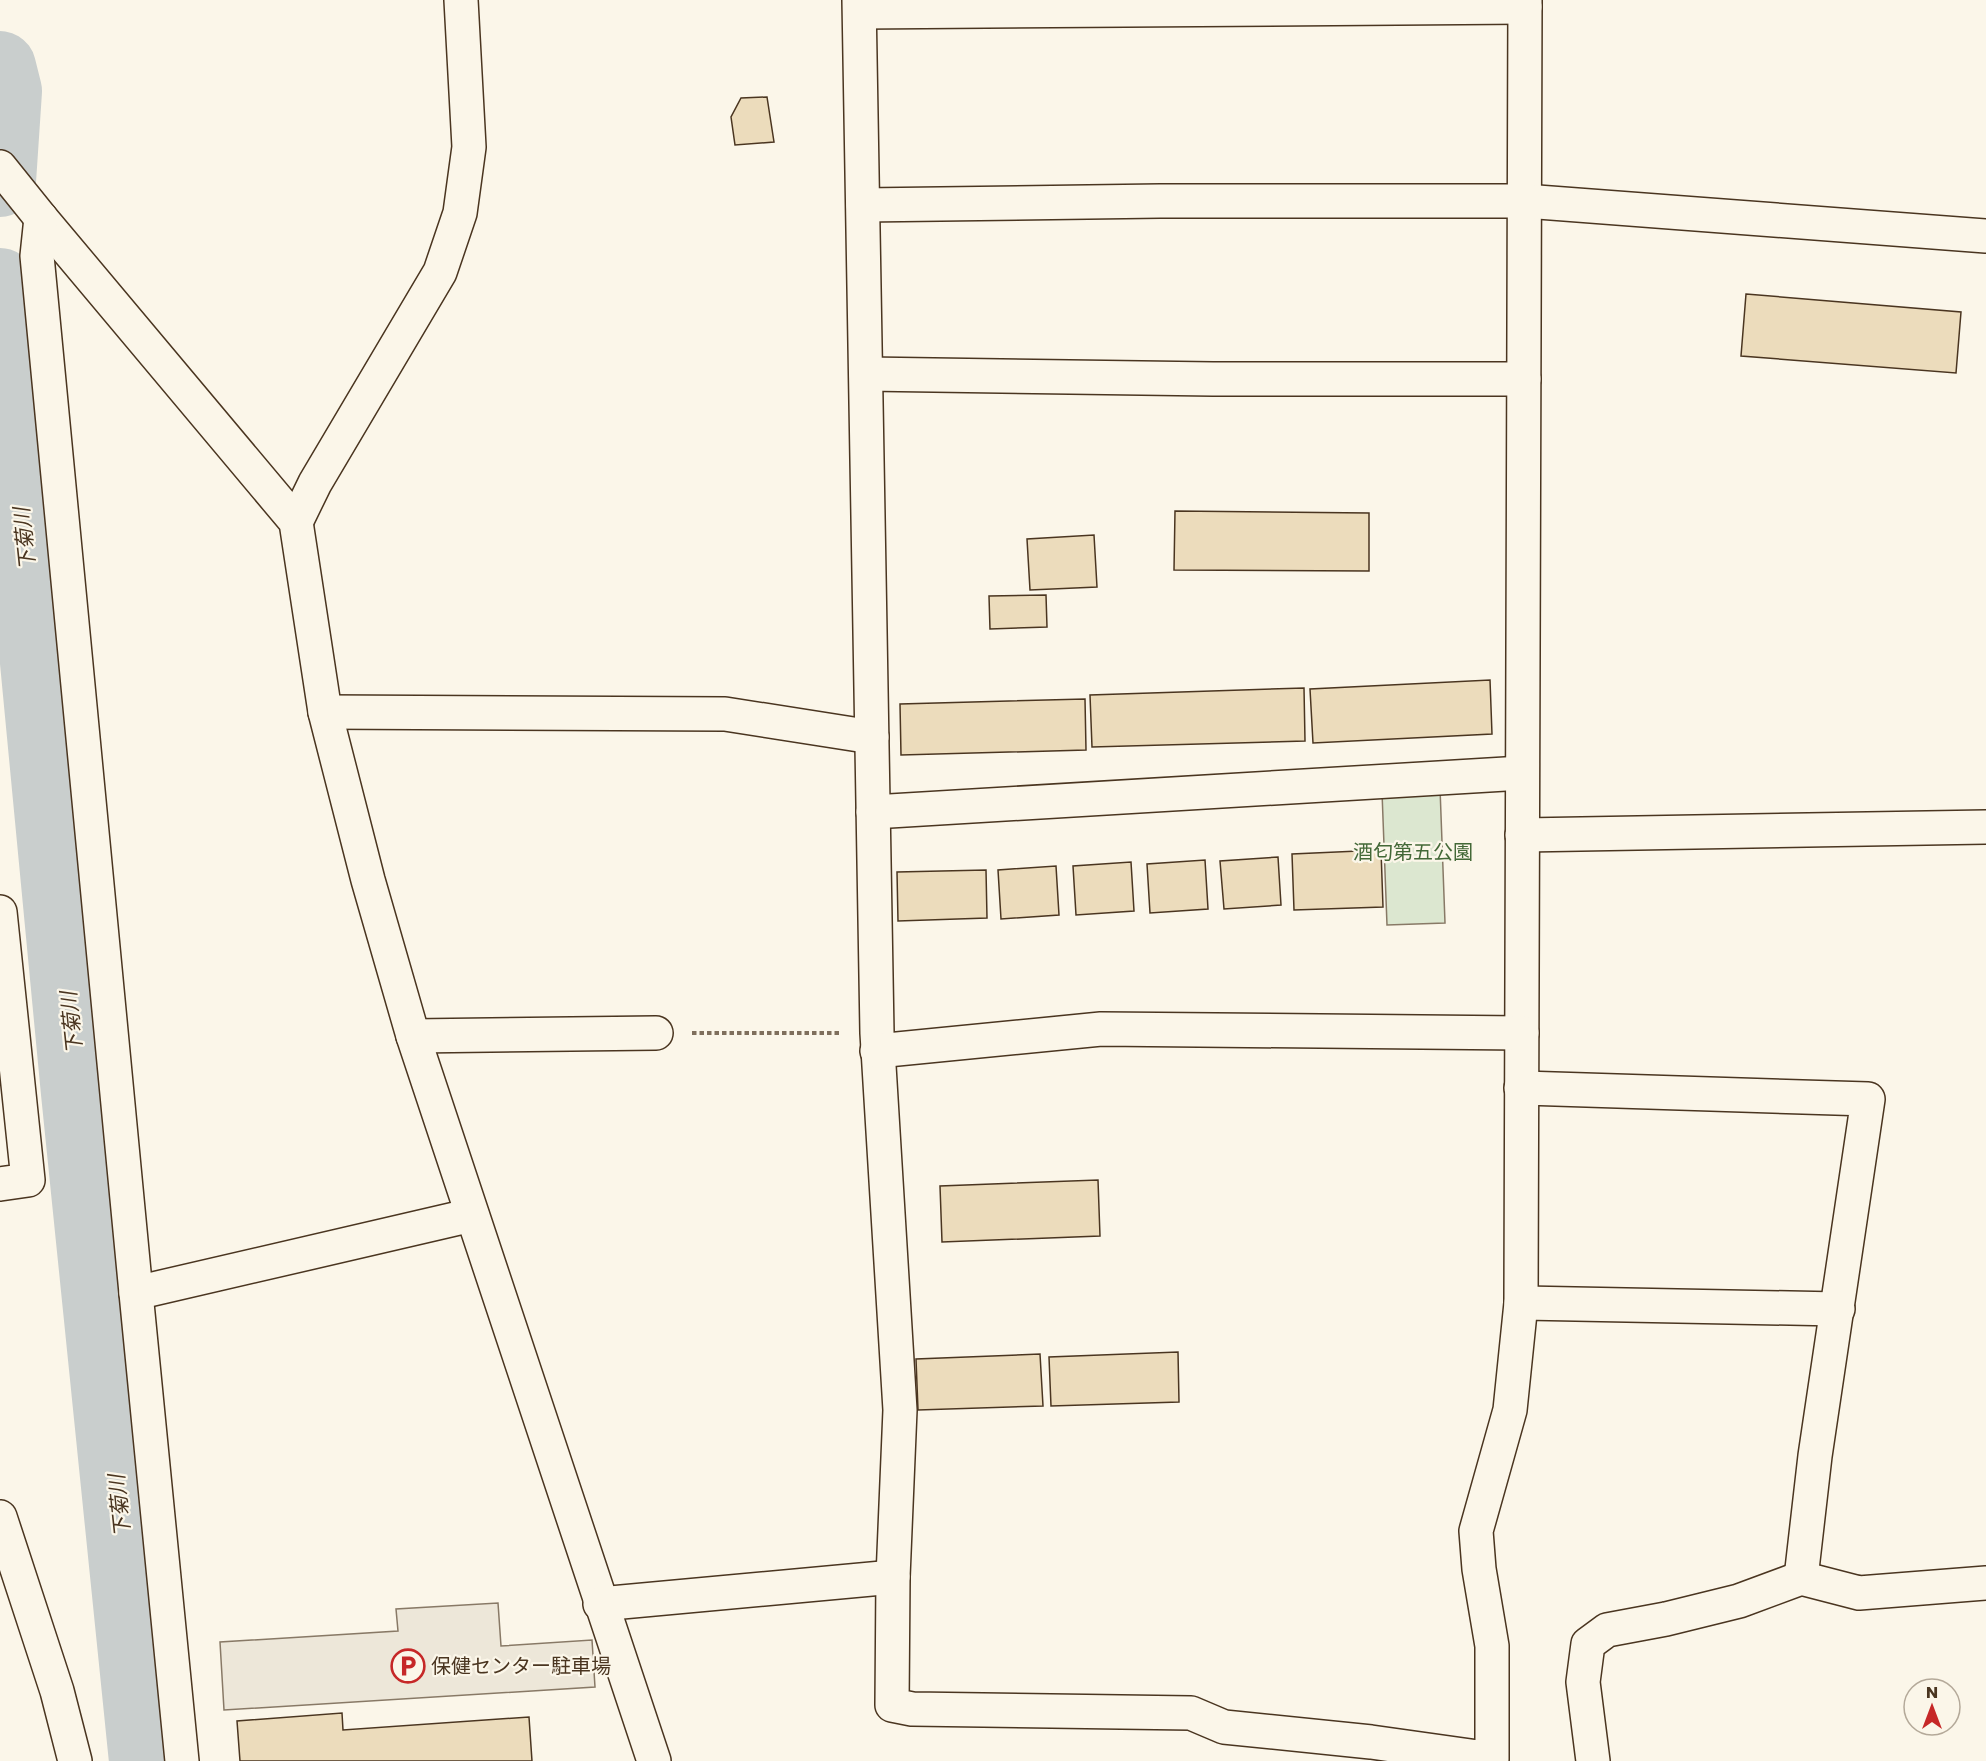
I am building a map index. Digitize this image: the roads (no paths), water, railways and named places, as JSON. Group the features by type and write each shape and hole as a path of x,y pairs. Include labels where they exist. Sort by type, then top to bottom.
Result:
{"street":[{"path":"296,522 315,483 440,272 460,213 469,147 461,0"},
{"path":"1525,3 1521,1303 1510,1410 1476,1531 1479,1569 1492,1646 1491,1760 1371,1742 1224,1727 1191,1713 912,1709 892,1705 893,1577 900,1410 877,1042 860,6 1525,3"},
{"path":"0,167 296,522 325,712 368,880 413,1036 654,1761"},
{"path":"863,205 1160,201 1524,201 1986,236"},
{"path":"41,218 37,256 135,1293 182,1761"},
{"path":"866,374 1213,379 1524,380"},
{"path":"325,712 724,714 872,736"},
{"path":"873,812 1522,774"},
{"path":"1522,835 1986,826"},
{"path":"0,912 28,1180 0,1184"},
{"path":"877,1042 1101,1029 1522,1033"},
{"path":"413,1036 656,1033"},
{"path":"1521,1088 1868,1099 1839,1309 1815,1456 1801,1578"},
{"path":"135,1293 472,1215"},
{"path":"1521,1303 1839,1309"},
{"path":"0,1517 57,1691 75,1761"},
{"path":"600,1604 893,1577"},
{"path":"1593,1761 1583,1682 1588,1644 1607,1629 1666,1619 1739,1601 1801,1578 1859,1593 1986,1583"}],"waterway":[{"name":"下菊川","path":"0,67 6,91 0,181"},
{"name":"下菊川","path":"0,284 77,1093 145,1761"}],"place":[{"name":"保健センター駐車場","path":"408,1666"}],"park label":[{"name":"酒匂第五公園","path":"1413,852"}]}
